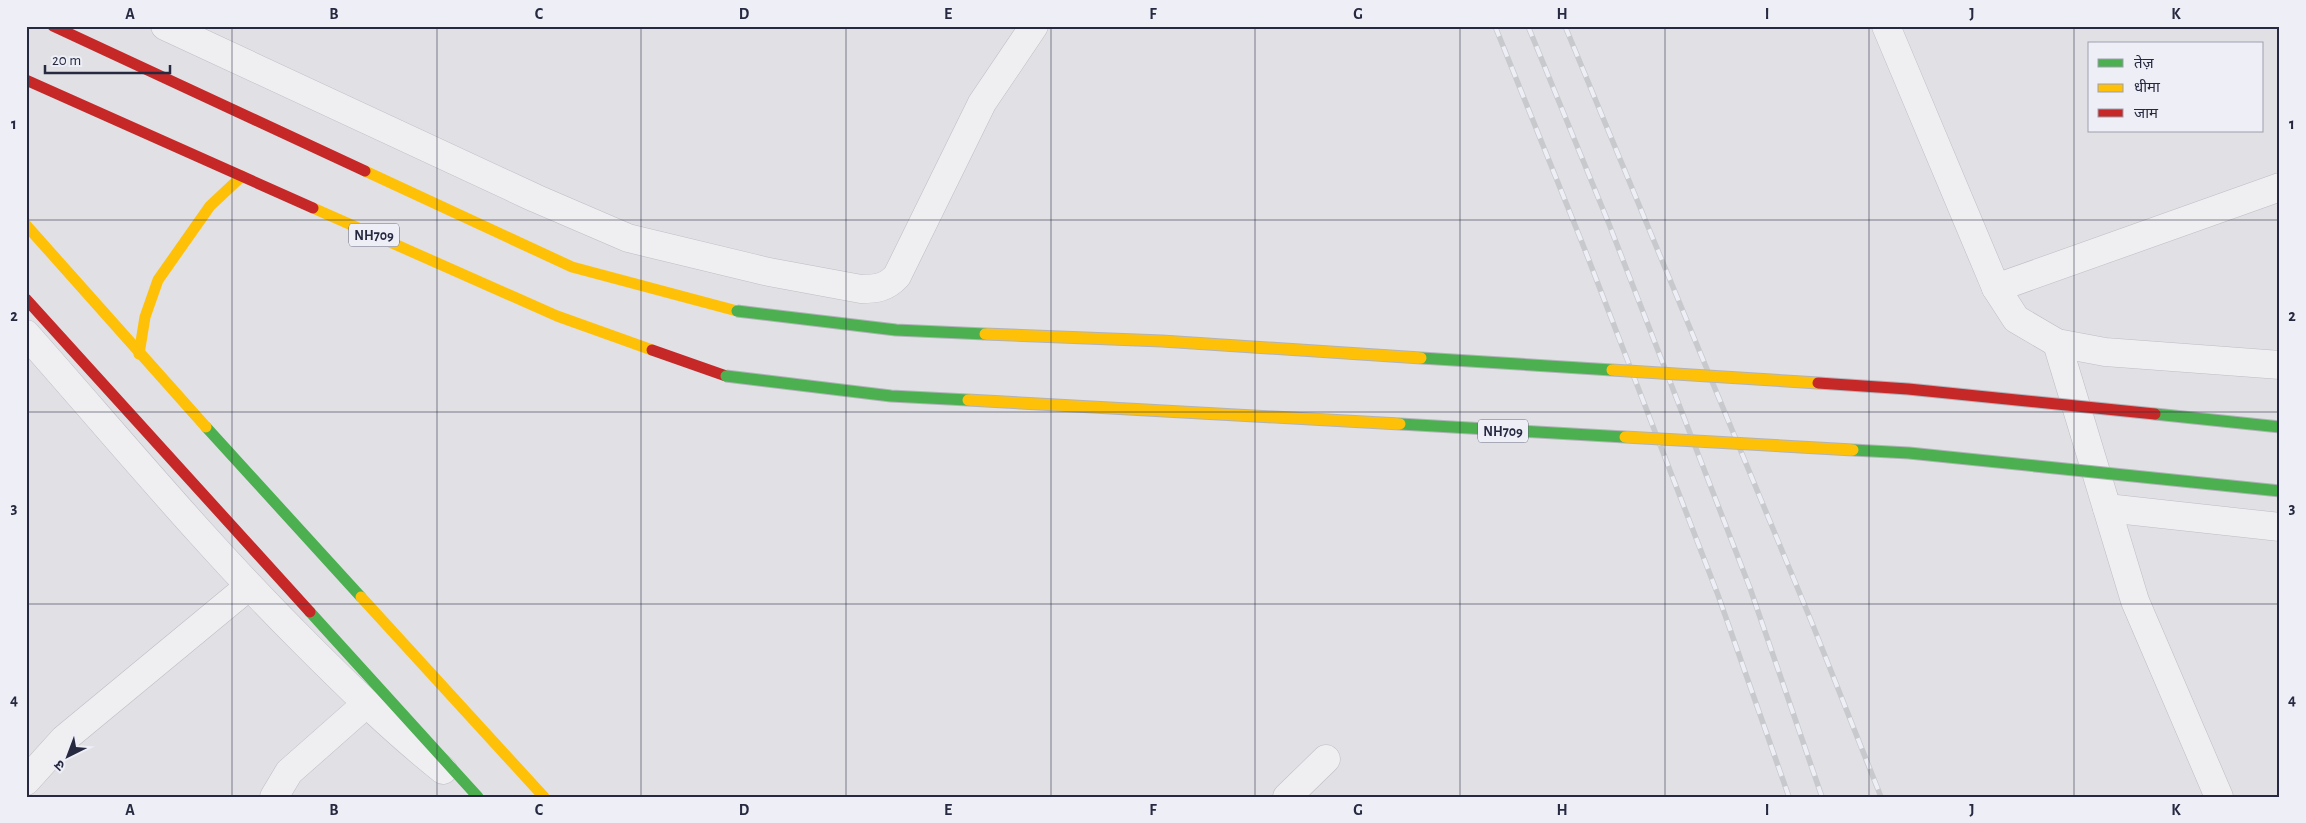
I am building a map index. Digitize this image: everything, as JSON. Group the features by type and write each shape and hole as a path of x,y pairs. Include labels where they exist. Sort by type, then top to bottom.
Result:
{"main road":[{"path":"53,26 572,267 737,311 896,330 1162,341 1908,389 2280,427"},
{"name":"NH709","path":"26,80 557,316 726,376 891,396 1909,453 2280,491"},
{"path":"139,354 145,317 158,280 210,206 242,176"},
{"path":"26,225 139,354 544,797"},
{"path":"26,299 478,797"}],"street":[{"path":"165,26 526,194 628,238 769,272 861,289 876,289 889,285 897,276 982,103 1034,26"},
{"path":"1886,26 1996,288 2016,319 2057,343 2104,352 2280,365"},
{"path":"1996,288 2280,187"},
{"path":"26,334 248,586 366,704 406,741 478,797"},
{"path":"2057,343 2135,601 2219,797"},
{"path":"2107,508 2280,527"},
{"path":"26,780 64,739 248,586"},
{"path":"274,797 289,772 366,704"},
{"path":"1287,797 1326,759"}],"railway":[{"path":"1495,26 1585,250 1718,595 1789,797"},
{"path":"1528,26 1609,224 1750,588 1822,797"},
{"path":"1565,26 1812,623 1881,797"}],"traffic: fast":[{"path":"737,311 896,330 985,334"},
{"path":"1421,358 1612,370"},
{"path":"726,376 891,396 968,400"},
{"path":"2155,414 2280,427"},
{"path":"1400,424 1625,437"},
{"path":"206,427 361,597"},
{"path":"1853,450 1909,453 2280,491"},
{"path":"310,612 478,797"}],"traffic: slow":[{"path":"365,171 572,267 737,311"},
{"path":"139,354 145,317 158,280 210,206 242,176"},
{"path":"313,208 557,316 652,350"},
{"path":"26,225 206,427"},
{"path":"985,334 1162,341 1421,358"},
{"path":"1612,370 1818,383"},
{"path":"968,400 1400,424"},
{"path":"1625,437 1853,450"},
{"path":"361,597 544,797"}],"traffic: jam":[{"path":"53,26 365,171"},
{"path":"26,80 313,208"},
{"path":"26,299 310,612"},
{"path":"652,350 726,376"},
{"path":"1818,383 1908,389 2155,414"}]}
